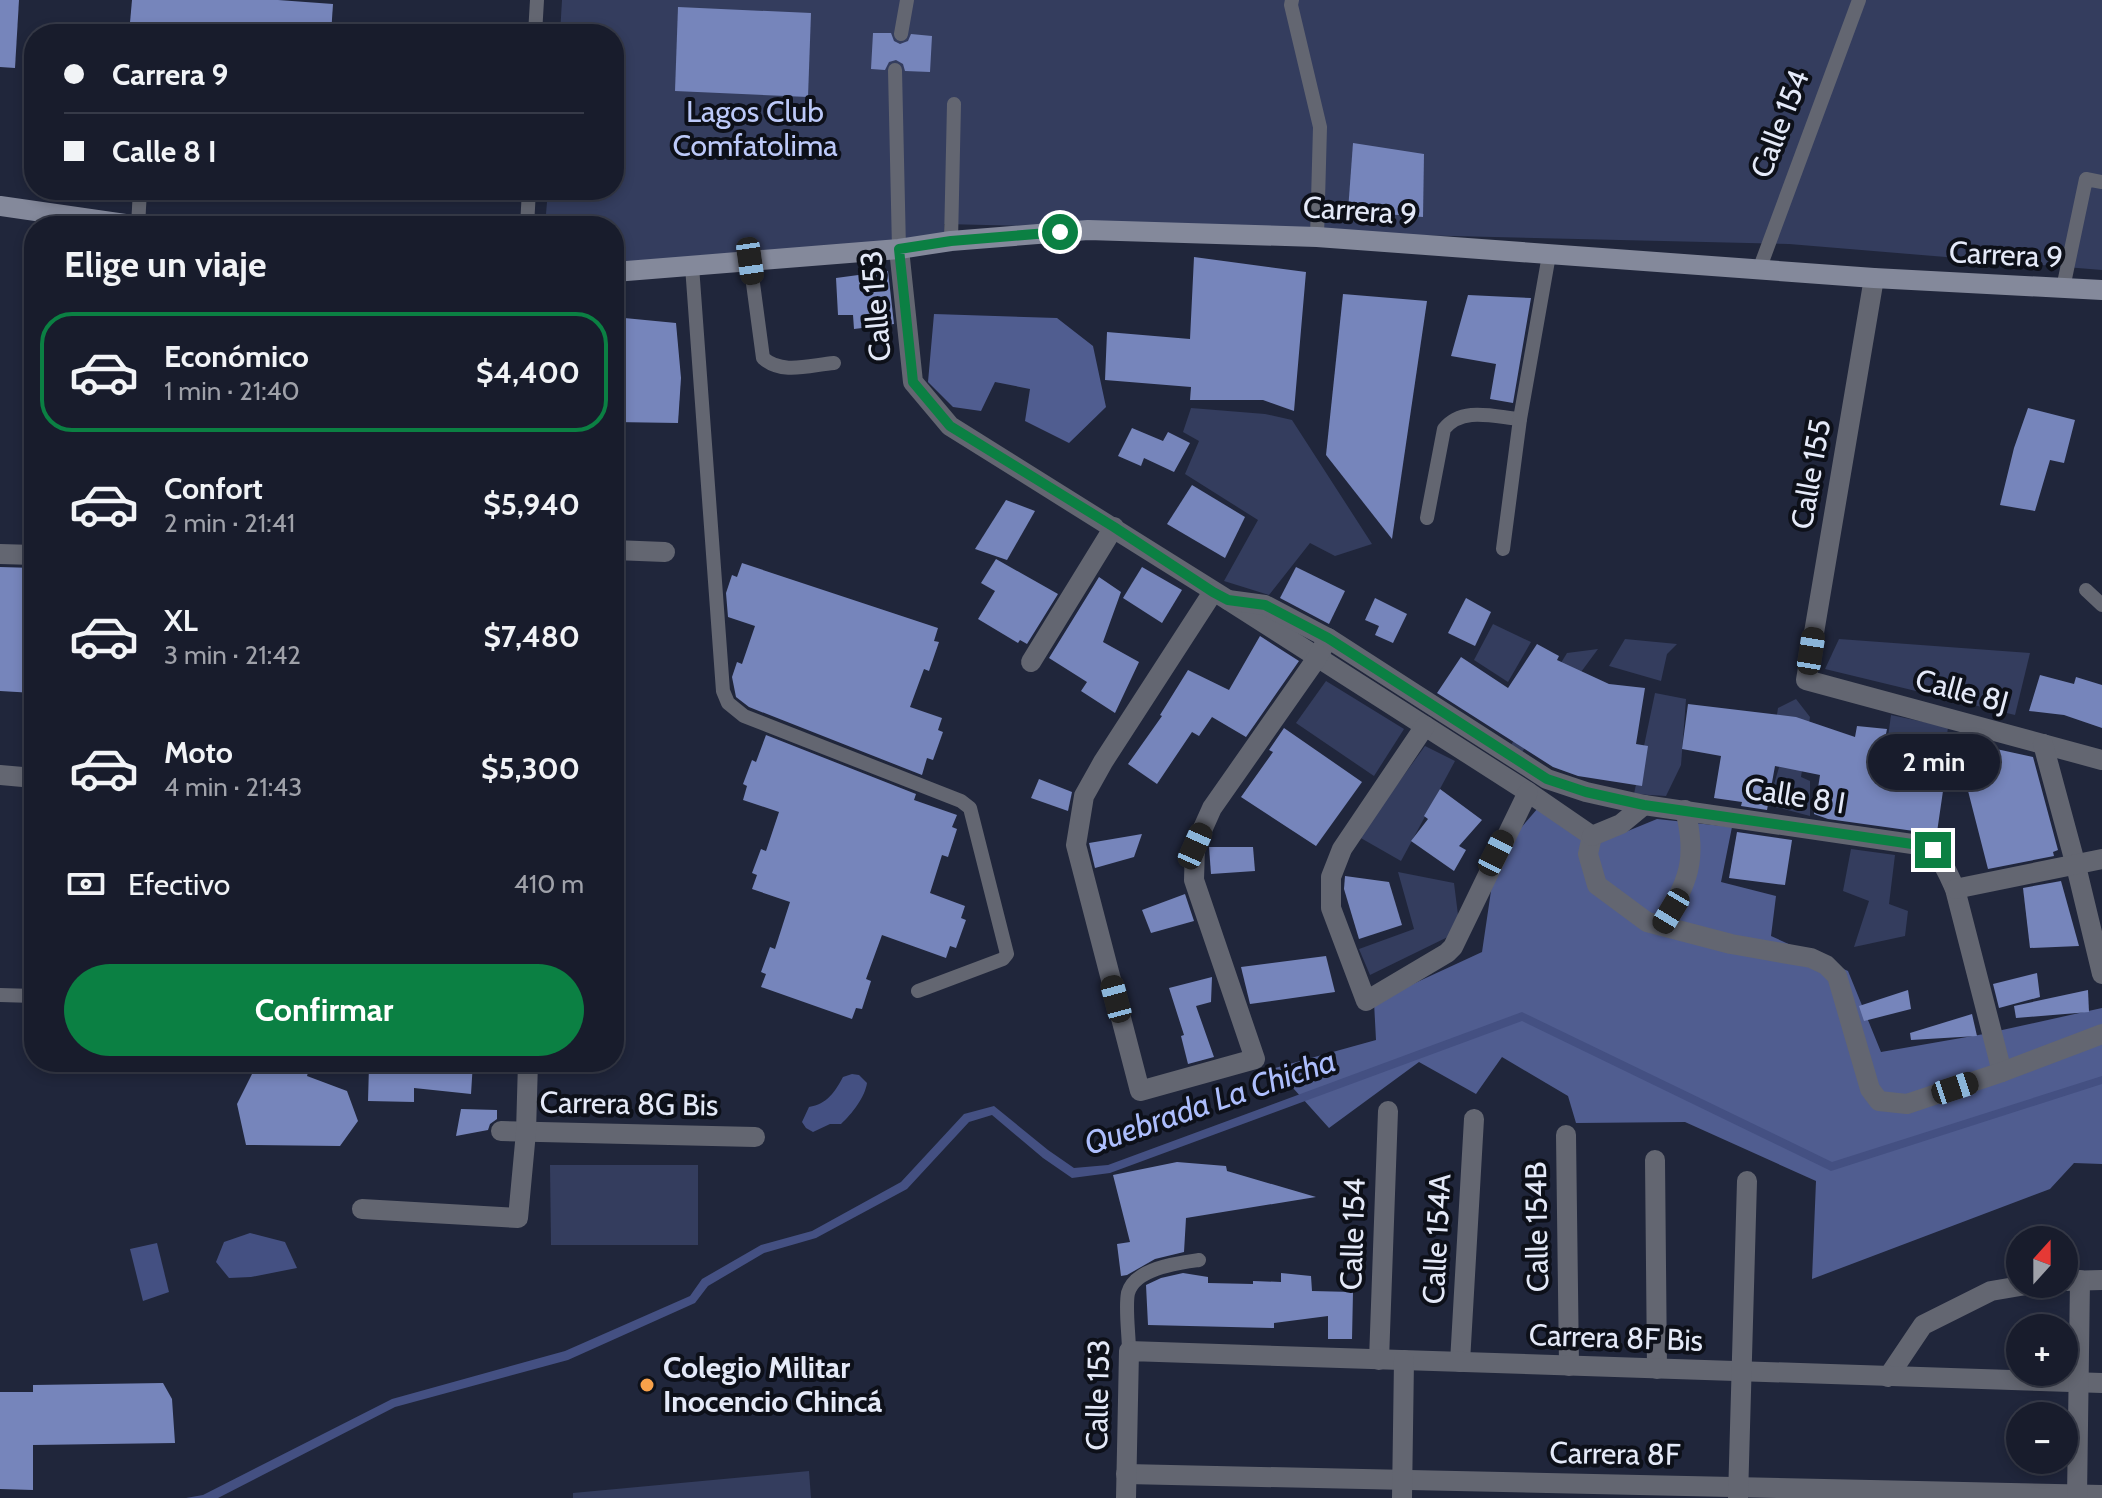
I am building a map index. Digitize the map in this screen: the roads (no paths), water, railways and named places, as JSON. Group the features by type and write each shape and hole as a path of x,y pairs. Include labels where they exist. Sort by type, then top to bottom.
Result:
{"street":[{"path":"0,206 70,216"},
{"name":"Carrera 9","path":"624,271 1088,230 1317,237 1874,278 2102,291"},
{"name":"Calle 153","path":"899,249 913,382 950,426 1114,527 1592,836"},
{"name":"Calle 155","path":"1806,680 1874,278"},
{"path":"1031,662 1114,527"},
{"path":"624,550 665,552"},
{"path":"0,554 24,555"},
{"path":"1221,596 1103,762 1084,796 1076,845 1140,1091 1255,1059 1194,880 1195,846 1212,808 1328,638"},
{"name":"Calle 8 I","path":"1221,596 1265,605 1328,638 1547,779 1586,792 1644,805 1919,845 1933,850 1943,862 1955,889 2002,1072"},
{"name":"Calle 8J","path":"1806,680 2102,760"},
{"path":"1425,726 1342,849 1331,877 1331,908 1366,1001 1453,947 1528,792"},
{"path":"2043,744 2102,974"},
{"path":"0,775 24,777"},
{"path":"1644,805 1621,824 1592,836 1588,854 1597,885 1647,922 1731,944 1811,958 1826,965 1837,976 1870,1089 1879,1101 1907,1104 2102,1034"},
{"path":"1662,925 1679,897 1690,865 1692,836 1685,810"},
{"path":"1955,889 2102,859"},
{"path":"362,1209 518,1218 528,1072"},
{"name":"Calle 154","path":"1379,1360 1388,1111"},
{"name":"Calle 154A","path":"1460,1362 1474,1119"},
{"name":"Carrera 8G Bis","path":"501,1131 755,1137"},
{"name":"Calle 154B","path":"1566,1135 1569,1366"},
{"path":"1655,1160 1657,1369"},
{"path":"1738,1492 1747,1181"},
{"path":"2078,1280 2102,1280"},
{"path":"1888,1377 1923,1325 1991,1291 2006,1288"},
{"name":"Calle 153","path":"1126,1498 1129,1351"},
{"name":"Carrera 8F Bis","path":"1129,1351 2006,1380"},
{"path":"1402,1489 1404,1360"},
{"name":"Carrera 8F Bis","path":"2078,1382 2102,1383"},
{"path":"2077,1496 2078,1386"},
{"name":"Carrera 8F","path":"1126,1474 1402,1489 2102,1495"}],"lane":[{"path":"536,24 537,0"},
{"path":"901,34 907,0"},
{"path":"1292,0 1320,127 1317,237"},
{"name":"Calle 154","path":"1759,270 1859,0"},
{"name":"Calle 153","path":"895,70 899,249"},
{"path":"951,241 954,104"},
{"path":"2063,288 2087,171 2102,182"},
{"path":"1503,549 1520,419 1549,255"},
{"path":"750,261 763,358 771,366 781,368 834,363"},
{"path":"692,266 723,691 728,703 744,716 961,801 970,808 1007,954 1003,959 918,991"},
{"path":"1427,518 1444,429 1452,419 1468,414 1520,419"},
{"path":"2086,590 2102,605"},
{"path":"0,995 24,996"},
{"name":"Calle 153","path":"1129,1351 1128,1293 1134,1284 1150,1271 1199,1260"}],"place":[{"name":"Colegio Militar Inocencio Chincá","path":"647,1385"}],"park label":[{"name":"Lagos Club Comfatolima","path":"755,129"}],"water label":[{"name":"Quebrada La Chicha","path":"1210,1102"}]}
